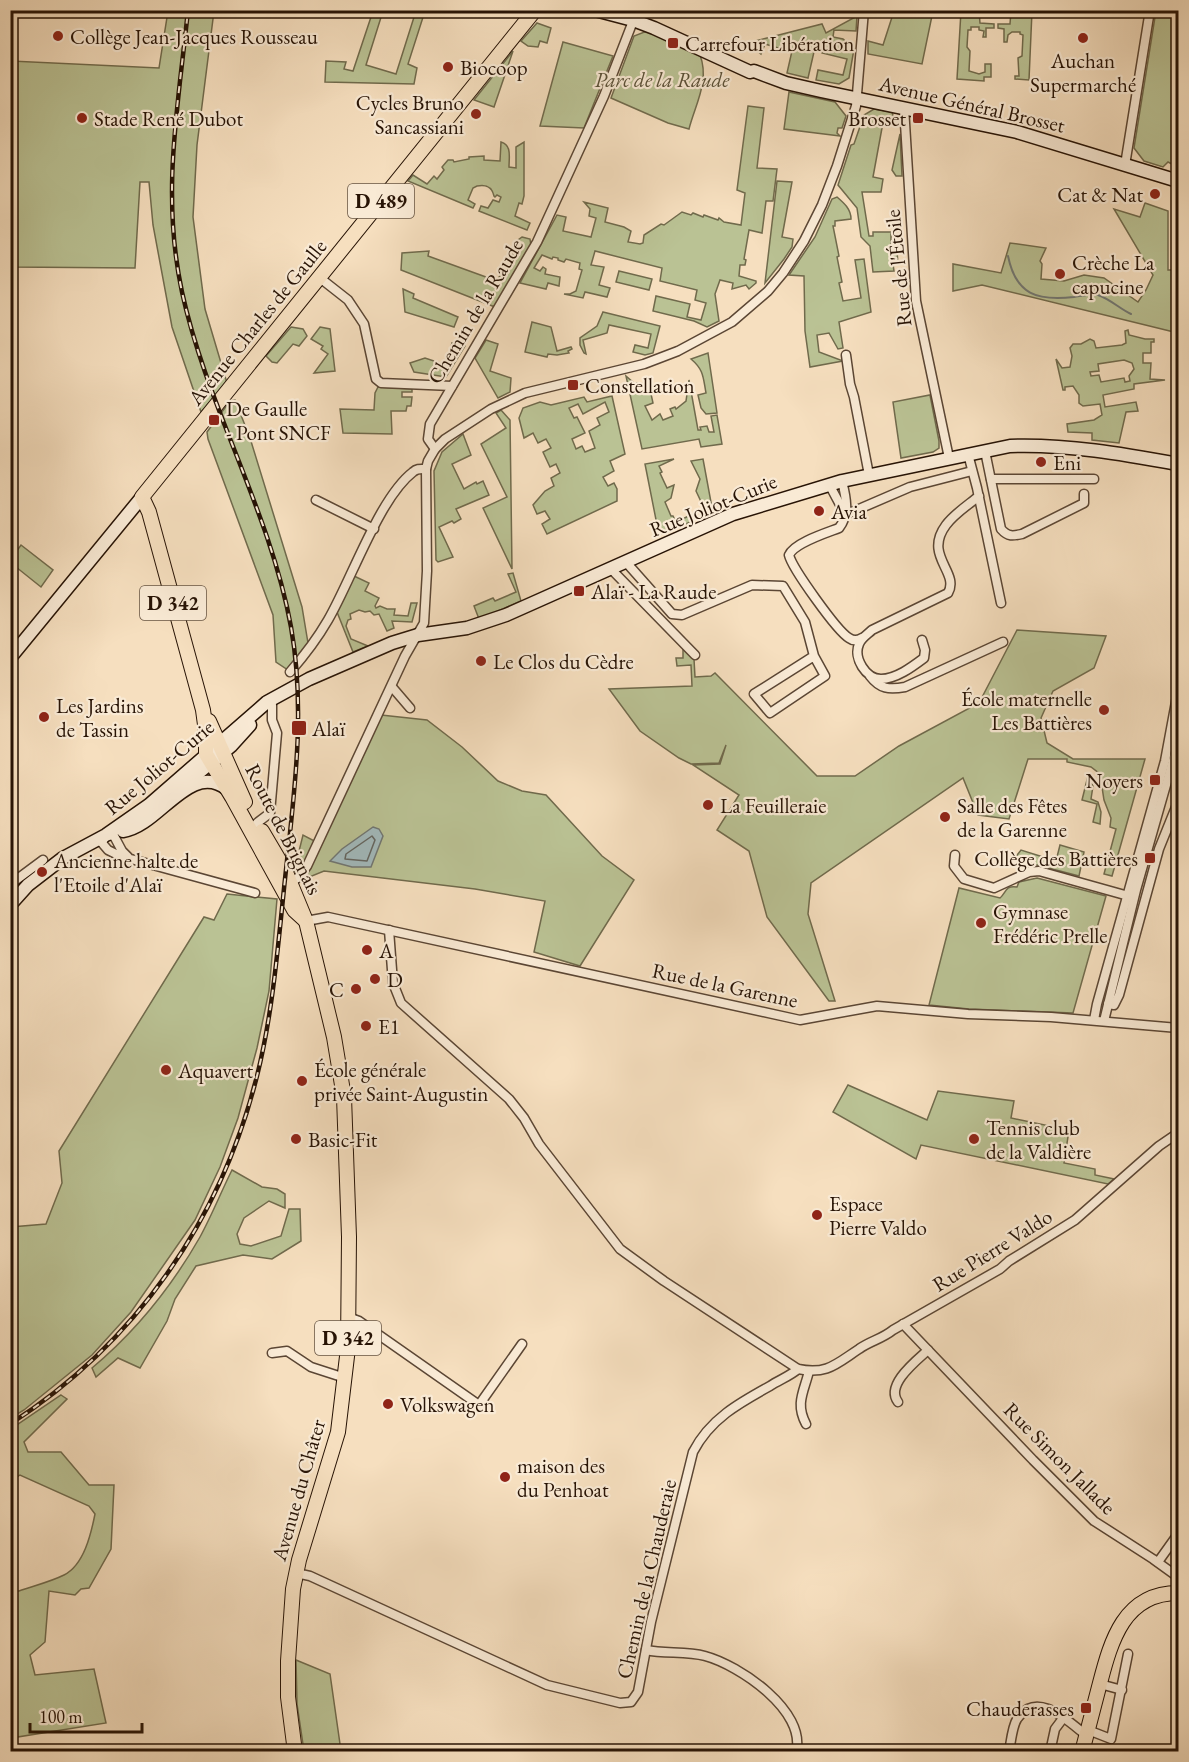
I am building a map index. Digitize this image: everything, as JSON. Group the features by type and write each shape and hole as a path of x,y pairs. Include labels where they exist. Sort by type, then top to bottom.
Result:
{"main road":[{"name":"Avenue Charles de Gaulle","path":"10,658 535,10"},
{"name":"Avenue Général Brosset","path":"595,10 631,15 752,67 754,71 786,82 1017,132 1179,181"},
{"path":"1159,175 1179,172"},
{"name":"Rue Joliot-Curie","path":"214,755 267,702 309,679 418,635 479,625 528,606 733,514 842,481 1005,446 1032,445 1177,457"},
{"name":"Route de Brignais","path":"142,497 150,517 214,755 294,910 306,921"},
{"name":"Rue Joliot-Curie","path":"10,905 14,890 29,892 66,863 111,836 214,755 261,713 324,673"},
{"name":"Rue Joliot-Curie","path":"111,836 130,830 148,819 198,782 214,781 233,791"},
{"name":"Route de Brignais","path":"233,791 257,823 291,882 306,921"},
{"name":"Avenue du Châter","path":"295,1752 288,1697 288,1661 296,1573 339,1432 348,1317 349,1237 344,1097 334,1037 306,921"},
{"path":"1083,1752 1113,1638 1130,1613 1143,1603 1154,1597 1179,1593"}],"street":[{"path":"435,449 460,428 491,409 525,393 658,360 706,338 739,318 775,283 804,241 830,188 851,124 857,98 864,10"},
{"path":"1125,165 1150,10"},
{"name":"Chemin de la Raude","path":"291,882 299,877 307,866 405,656 423,623 427,571 426,469 435,449 428,440 429,429 537,242 604,96 631,15"},
{"name":"Rue de l'Étoile","path":"904,107 916,301 950,458"},
{"path":"320,278 348,300 364,324 375,379 381,383 452,386"},
{"path":"846,355 869,476"},
{"path":"985,451 1001,529 1006,535 1022,534 1084,503 1084,494"},
{"path":"968,454 1001,603"},
{"path":"290,672 327,622 384,508 400,485 414,471 426,469"},
{"path":"845,515 910,487 972,471"},
{"path":"991,479 1094,479"},
{"path":"842,481 847,500 845,515 839,528 798,546 791,550 789,555 795,568 837,627 850,640 857,641 872,630 948,593 950,578 938,551 939,539 945,526 979,496"},
{"path":"830,484 845,515"},
{"path":"316,500 374,529"},
{"path":"625,561 672,614 682,615 752,585 783,586 805,622 814,656 825,676 770,713 754,694 814,656"},
{"path":"610,568 695,655"},
{"path":"865,636 859,644 858,654 861,667 877,684 892,690 905,687 1003,642"},
{"path":"870,675 880,679 892,676 916,664 924,658 926,650 922,640"},
{"path":"392,687 410,708"},
{"path":"1104,1021 1173,756 1179,692"},
{"path":"257,823 270,813 277,733 272,720 273,705"},
{"path":"1173,756 1179,743"},
{"path":"1094,1020 1097,1004 1135,898 1179,802"},
{"path":"111,836 108,850 255,893"},
{"path":"111,836 128,857"},
{"path":"955,855 954,866 964,879 994,888 1029,872 1039,871 1135,898"},
{"path":"14,890 12,883 43,860"},
{"name":"Rue de la Garenne","path":"306,921 328,916 800,1020 877,1006 968,1014 1094,1020 1179,1028"},
{"path":"388,930 393,983 401,1003 509,1099 524,1118 538,1144 620,1249 664,1281 798,1369"},
{"name":"Rue Pierre Valdo","path":"798,1369 809,1371 830,1368 857,1350 878,1341 903,1324 1000,1269 1018,1255 1075,1220 1159,1146 1179,1133"},
{"path":"348,1317 359,1321 479,1405 522,1344"},
{"name":"Rue Simon Jallade","path":"903,1324 1094,1521 1179,1577"},
{"path":"898,1402 894,1395 895,1387 908,1368 928,1350"},
{"path":"272,1353 287,1351 311,1367 345,1378"},
{"name":"Chemin de la Chauderaie","path":"296,1573 310,1576 547,1684 620,1703 631,1702 636,1697 693,1452 700,1439 734,1405 798,1369"},
{"path":"806,1424 800,1413 800,1399 809,1371"},
{"path":"1158,1562 1179,1534"},
{"path":"646,1650 705,1656 744,1673 781,1705 790,1717 798,1738 796,1752"},
{"path":"1009,1752 1016,1720 1025,1710 1044,1707 1057,1712 1082,1732 1111,1739 1128,1654"},
{"path":"1100,1684 1122,1690"},
{"path":"1050,1752 1055,1729 1064,1718"}],"green space":[{"name":"Stade René Dubot","path":"168,11 214,11 197,145 193,217 205,309 227,383 201,412 172,327 153,225 149,182 140,182 135,268 11,267 11,61 159,68"},
{"path":"373,11 383,11 366,65 396,74 415,14 405,11 425,11 408,64 417,68 414,84 325,82 326,61 346,62 344,69 353,71"},
{"path":"894,11 933,11 922,64 868,54 868,41 883,45"},
{"path":"961,11 979,11 980,23 994,24 994,28 986,28 986,37 983,37 984,31 979,30 979,27 971,27 971,30 968,30 969,71 979,74 985,72 985,64 991,64 991,77 984,77 984,81 957,79"},
{"path":"1011,11 1032,11 1029,80 1015,79 1015,76 1019,76 1018,58 1022,56 1023,35 1020,32 1012,32 1008,35 1007,42 1004,42 1004,29 998,28 998,24 1010,24"},
{"path":"1156,11 1178,11 1178,162 1174,165 1168,162 1163,167 1144,161 1134,148"},
{"path":"857,16 856,31 834,30 833,37 843,39 854,49 849,78 839,84 816,80 818,70 843,75 847,59 822,53 823,44 816,43 808,78 787,73 792,51 765,44 761,54 747,43 822,24 826,33"},
{"path":"537,23 551,28 547,43 540,41 538,47 528,46 521,41"},
{"name":"Parc de la Raude","path":"647,31 700,55 703,65 701,93 689,129 668,123 611,98 634,36"},
{"path":"563,42 613,56 584,128 540,126"},
{"path":"513,51 494,107 474,100"},
{"path":"789,92 835,102 846,116 842,128 838,128 837,133 840,136 784,129"},
{"path":"748,106 764,108 757,168 777,169 773,201 766,201 762,233 749,230 745,265 740,265 739,276 756,281 756,283 749,289 746,285 732,289 733,283 720,280 715,294 719,321 707,327 694,321 653,311 656,296 690,304 687,317 701,320 706,303 695,300 697,290 660,281 662,268 595,251 591,265 604,267 599,285 610,288 607,297 585,292 583,298 564,294 576,291 582,270 579,269 580,263 566,259 564,262 558,258 553,257 552,259 542,255 534,268 540,271 543,267 546,269 545,274 560,277 559,286 548,283 546,289 520,283 557,215 566,217 563,231 591,237 596,218 589,216 590,209 584,202 608,208 605,222 631,231 628,242 640,244 643,243 644,235 661,224 664,225 682,212 703,217 704,215 718,220 719,218 724,222 741,225 745,193 737,190"},
{"path":"874,109 892,112 894,119 884,117 873,177 883,179 881,192 862,192 869,236 873,236 873,232 891,232 891,251 897,251 898,264 893,264 894,271 873,272 870,246 861,237 857,208 838,185 864,115"},
{"path":"900,134 902,176 896,176 892,170"},
{"path":"501,142 508,149 509,167 516,168 516,147 524,142 524,196 515,216 530,223 527,230 479,211 481,206 488,208 493,200 499,202 501,197 497,195 495,197 492,190 486,186 473,188 468,200 475,204 473,208 408,181 413,175 427,184 434,176 437,179 448,160 454,162 469,159 469,157 484,156 484,160 500,161"},
{"path":"777,181 792,182 782,237 793,239 792,247 765,283"},
{"path":"837,197 845,204 851,215 851,219 835,221 835,226 833,226 839,256 837,257 842,282 839,283 843,301 861,298 855,260 864,259 871,312 839,322 843,348 838,349 829,333 817,335 819,352 843,361 810,367 805,331 804,276 789,275 815,237 832,199"},
{"path":"1145,203 1168,211 1168,270 1178,270 1178,333 982,285 953,291 953,264 1001,273 1010,243 1046,248 1040,261 1042,264 1041,279 1064,281 1084,275 1104,278 1138,302 1153,275 1114,209 1140,217"},
{"path":"522,237 530,239 531,246 495,307 401,270 402,253 429,251 428,256 497,281 509,258 511,259 518,240"},
{"path":"619,271 652,279 649,290 616,282"},
{"path":"403,289 414,294 413,298 458,317 454,327 405,312"},
{"path":"603,312 660,326 653,353 645,355 633,352 635,345 648,348 651,334 609,325 607,333 583,340 586,354 584,353 580,345 580,338 597,326"},
{"path":"532,322 551,327 557,351 571,347 569,353 548,354 547,357 525,352"},
{"path":"291,327 303,329 307,336 299,346 293,344 277,363 272,362 266,356"},
{"path":"320,327 330,329 335,371 314,373 328,354 321,349 323,346 311,339"},
{"path":"1128,330 1129,335 1154,339 1154,342 1151,342 1151,353 1143,353 1143,363 1151,363 1150,379 1165,380 1134,384 1134,389 1103,395 1105,407 1136,402 1138,411 1126,412 1119,443 1092,440 1092,433 1068,432 1067,424 1094,420 1102,415 1100,404 1083,406 1079,403 1079,395 1073,386 1065,387 1063,390 1056,359 1062,368 1070,367 1072,356 1070,348 1073,344 1081,344 1090,339 1094,341 1096,348 1122,345 1126,343 1125,331","holes":["1124,360 1132,363 1134,369 1129,376 1130,381 1125,382 1124,378 1101,382 1099,375 1091,376 1090,372 1099,371 1098,364"]},
{"path":"486,340 498,344 490,371 511,378 510,392 498,398 475,358"},
{"path":"452,343 465,346 446,377 414,372 410,363 425,358 446,365"},
{"path":"708,353 717,413 706,414 701,408 698,395 706,393 701,370 691,359"},
{"path":"626,376 634,383 647,384 648,389 660,386 661,389 651,394 653,403 645,406 652,420 660,414 663,420 673,416 670,409 675,407 676,409 686,401 689,380 698,430 701,430 700,427 707,426 709,432 714,432 711,416 717,415 722,444 701,447 699,439 642,449"},
{"path":"378,387 412,389 412,392 402,392 402,397 412,397 411,406 407,406 406,411 391,411 392,434 343,433 340,409 374,410 375,393"},
{"path":"930,395 939,448 933,452 901,458 893,402"},
{"path":"612,396 625,454 610,461 614,471 603,477 608,486 614,483 617,489 617,501 547,534 542,524 550,519 545,511 537,514 533,505 545,491 554,486 551,478 560,473 556,464 550,467 543,452 551,448 546,439 538,443 533,433 524,438 519,418 523,408 540,402 551,405 584,397 587,402","holes":["605,402 609,412 597,418 600,425 589,431 595,448 585,452 582,446 576,449 572,439 585,433 577,417 574,418 569,408 578,404 583,414"]},
{"path":"235,400 250,438 302,607 308,643 288,670 276,662 273,615 208,439 207,432 230,401"},
{"path":"501,410 510,420 512,569 483,508 507,497 481,444 506,428 496,413"},
{"path":"463,434 471,455 452,464 464,489 483,481 489,495 456,509 461,519 439,527 453,557 438,562 436,560 434,471 442,452"},
{"path":"674,459 659,466 667,488 674,485 671,498 665,502 676,522 691,515 694,518 693,521 659,535 645,464"},
{"path":"703,459 713,513 708,515 702,512 705,510 696,491 700,479 691,461"},
{"path":"21,545 53,570 41,587 11,563 11,559"},
{"path":"513,573 521,601 479,619 474,606 493,598 495,601 516,592 508,574"},
{"path":"354,576 369,583 365,591 379,598 376,608 380,606 395,609 394,615 408,616 411,603 417,603 412,622 392,621 394,628 387,631 379,614 374,615 370,611 359,610 350,614 351,619 348,620 346,626 351,639 368,646 353,652 337,612"},
{"path":"1017,630 1106,636 1094,668 1053,691 1041,718 1047,743 1073,759 1145,759 1112,876 1104,874 1116,829 1110,827 1111,818 1104,800 1100,774 1091,767 1067,762 1067,759 1028,759 1009,819 978,815 963,778 811,883 808,914 835,1001 829,1001 767,917 749,851 717,830 739,795 693,765 720,764 726,745 719,763 691,764 640,731 609,689 692,686 691,665 677,666 676,658 683,658 683,649 694,659 695,677 711,676 715,673 817,776 855,776 899,746 979,703"},
{"path":"381,715 427,720 462,747 498,781 522,791 546,795 602,856 634,880 580,966 534,952 545,901 475,889 324,871 307,878 294,871 303,835 320,844"},
{"path":"1088,776 1093,786 1091,799 1098,802 1101,812 1100,824 1093,822 1097,804 1082,800"},
{"path":"1060,845 1084,852 1079,876 1014,859 1021,850 1056,861"},
{"path":"1037,878 1106,896 1073,1013 929,1005 959,888 1000,898 1008,888 1017,887 1019,882"},
{"path":"227,894 277,899 269,991 257,1048 238,1118 220,1167 195,1220 131,1312 92,1355 11,1418 11,1227 46,1224 62,1183 59,1151 204,917 214,920"},
{"name":"Tennis club de la Valdière","path":"848,1085 927,1120 938,1091 1014,1101 1011,1118 1069,1130 1064,1163 1095,1169 1095,1175 1114,1179 1108,1184 921,1145 916,1159 833,1112"},
{"path":"232,1170 262,1187 277,1189 285,1194 285,1208 269,1201 244,1218 237,1234 240,1244 251,1246 281,1236 289,1209 300,1209 301,1241 272,1259 243,1255 196,1266 175,1299 167,1321 140,1368 118,1358 96,1377 92,1368 138,1324 177,1273 200,1237"},
{"path":"61,1395 67,1399 24,1442 28,1452 61,1452 89,1485 114,1485 111,1549 89,1588 81,1589 75,1595 49,1591 45,1642 30,1655 35,1675 94,1669 106,1723 11,1738 11,1591 19,1591 47,1582 71,1570 82,1557 95,1514 89,1506 20,1475 11,1481 11,1429"},
{"path":"296,1660 330,1674 341,1751 304,1751 297,1704"}],"water":[{"path":"373,827 379,829 383,836 371,867 352,867 330,861 342,849"}],"waterway":[{"path":"1008,256 1016,279 1030,293 1049,298 1096,294 1131,314"}],"railway":[{"path":"10,1424 55,1392 96,1356 134,1317 167,1274 196,1228 221,1180 241,1129 263,1052 274,978 292,816 297,753 298,690 291,627 281,584 269,542 193,335 176,256 172,186 173,151 188,10"}],"place":[{"name":"Collège Jean-Jacques Rousseau","path":"58,36"},
{"name":"Auchan Supermarché","path":"1083,38"},
{"name":"Carrefour Libération","path":"673,43"},
{"name":"Biocoop","path":"448,67"},
{"name":"Cycles Bruno Sancassiani","path":"476,114"},
{"name":"Stade René Dubot","path":"82,118"},
{"name":"Brosset","path":"918,118"},
{"name":"Cat & Nat","path":"1155,194"},
{"name":"Crèche La capucine","path":"1060,274"},
{"name":"Constellation","path":"573,385"},
{"name":"De Gaulle - Pont SNCF","path":"214,420"},
{"name":"Eni","path":"1041,462"},
{"name":"Avia","path":"819,511"},
{"name":"Alaï - La Raude","path":"579,591"},
{"name":"Le Clos du Cèdre","path":"481,661"},
{"name":"École maternelle Les Battières","path":"1104,710"},
{"name":"Les Jardins de Tassin","path":"44,717"},
{"name":"Alaï","path":"299,728"},
{"name":"Noyers","path":"1155,780"},
{"name":"La Feuilleraie","path":"708,805"},
{"name":"Salle des Fêtes de la Garenne","path":"945,817"},
{"name":"Collège des Battières","path":"1150,858"},
{"name":"Ancienne halte de l'Etoile d'Alaï","path":"42,872"},
{"name":"Gymnase Frédéric Prelle","path":"981,923"},
{"name":"A","path":"367,950"},
{"name":"D","path":"375,979"},
{"name":"C","path":"356,989"},
{"name":"E1","path":"366,1026"},
{"name":"Aquavert","path":"166,1070"},
{"name":"École générale privée Saint-Augustin","path":"302,1081"},
{"name":"Basic-Fit","path":"296,1139"},
{"name":"Tennis club de la Valdière","path":"974,1139"},
{"name":"Espace Pierre Valdo","path":"817,1215"},
{"name":"Volkswagen","path":"388,1404"},
{"name":"maison des du Penhoat","path":"505,1477"},
{"name":"Chauderasses","path":"1086,1708"}]}
